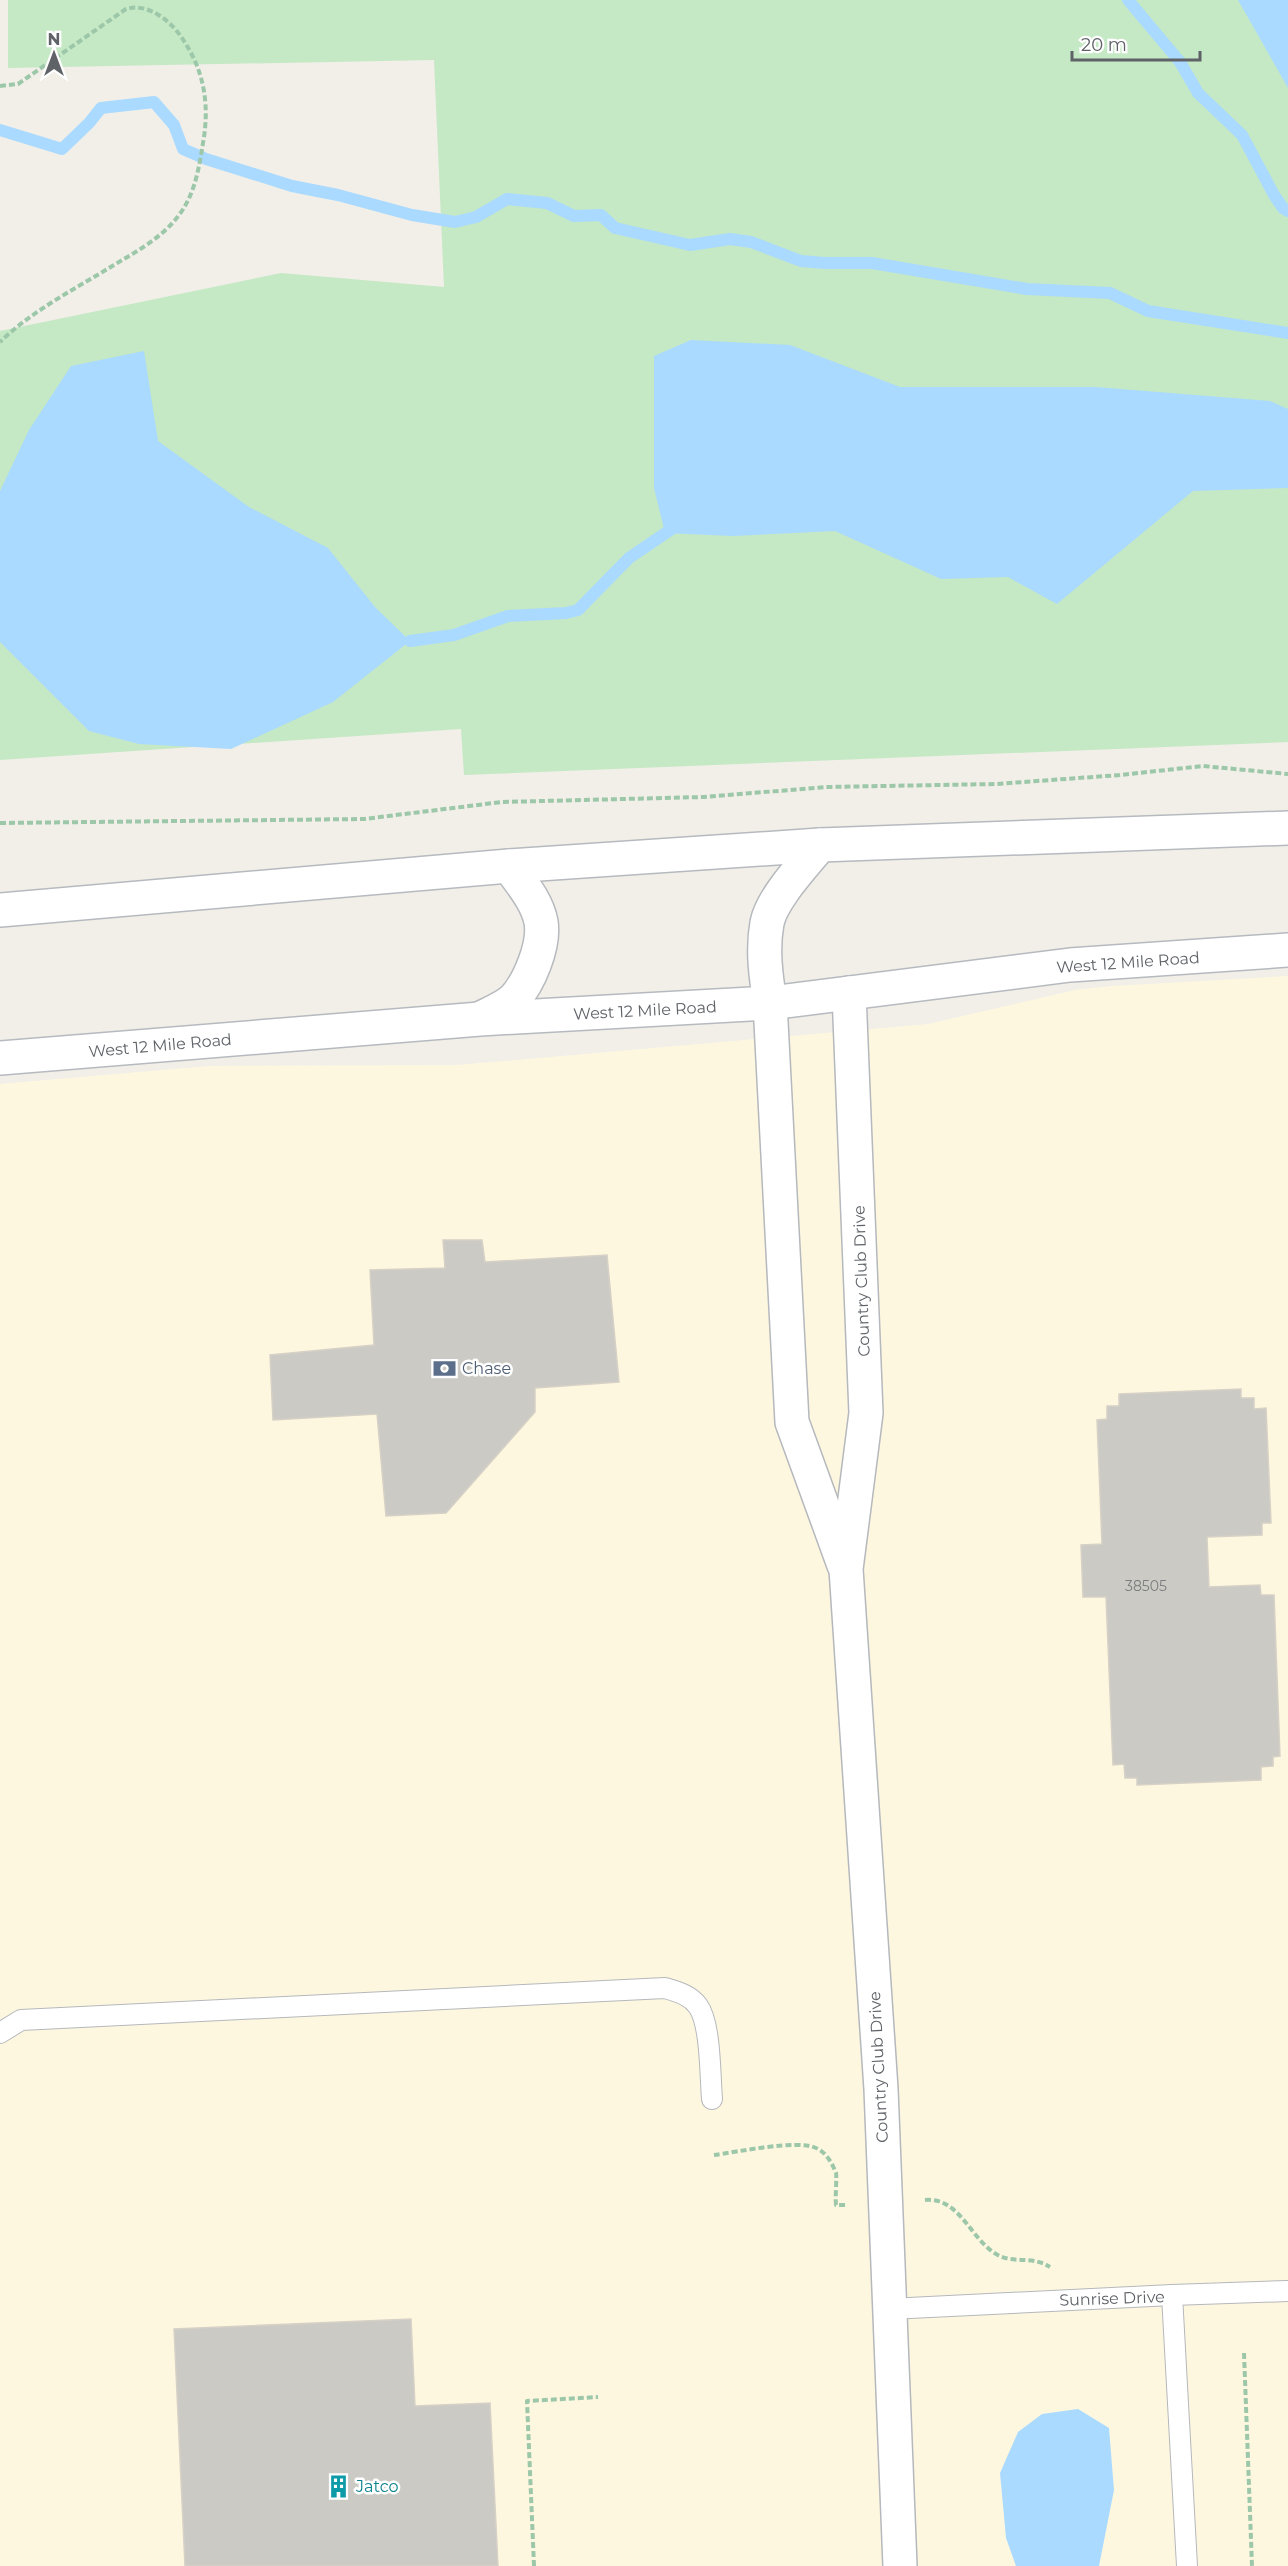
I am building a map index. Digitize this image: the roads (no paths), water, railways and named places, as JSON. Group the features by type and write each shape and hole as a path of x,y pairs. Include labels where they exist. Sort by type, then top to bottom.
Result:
{"main road":[{"path":"0,910 509,866 820,845 1288,828"},
{"name":"Country Club Drive","path":"820,845 787,886 767,921 764,958 770,1003 792,1422 846,1569"},
{"path":"480,1019 513,1000 529,975 542,943 541,922 534,901 509,866"},
{"name":"West 12 Mile Road","path":"0,1058 480,1019 770,1003 1070,965 1288,950"},
{"name":"Country Club Drive","path":"849,993 866,1413 846,1569 881,2090 900,2566"}],"lane":[{"path":"0,2033 21,2020 665,1988 684,1994 699,2007 705,2027 712,2099"},
{"path":"1172,2295 1288,2291"},
{"name":"Sunrise Drive","path":"889,2309 1172,2295 1187,2566"}],"water":[{"path":"1238,0 1288,0 1288,88"},
{"path":"691,340 790,345 900,387 1096,387 1270,401 1288,409 1288,488 1193,491 1057,604 1008,577 941,579 835,531 733,536 665,533 654,488 654,356"},
{"path":"144,351 158,441 249,507 328,548 375,607 410,641 333,702 231,749 139,744 89,731 0,642 0,491 29,430 71,366"},
{"path":"1078,2409 1109,2428 1114,2490 1099,2566 1016,2566 1006,2538 1000,2473 1018,2432 1042,2414"}],"waterway":[{"path":"1128,0 1180,62 1198,93 1242,135 1274,195 1288,211"},
{"path":"0,130 62,149 101,108 154,102 174,125 183,149 206,159 292,186 338,195 412,215 455,222 476,217 507,199 547,203 574,216 601,215 615,228 690,245 730,239 751,242 801,261 872,263 1027,289 1110,293 1148,311 1288,333"},
{"path":"410,641 454,635 508,616 566,613 578,610 629,558 679,524"}],"place":[{"name":"Chase","path":"444,1368"},
{"name":"Jatco","path":"338,2486"}]}
